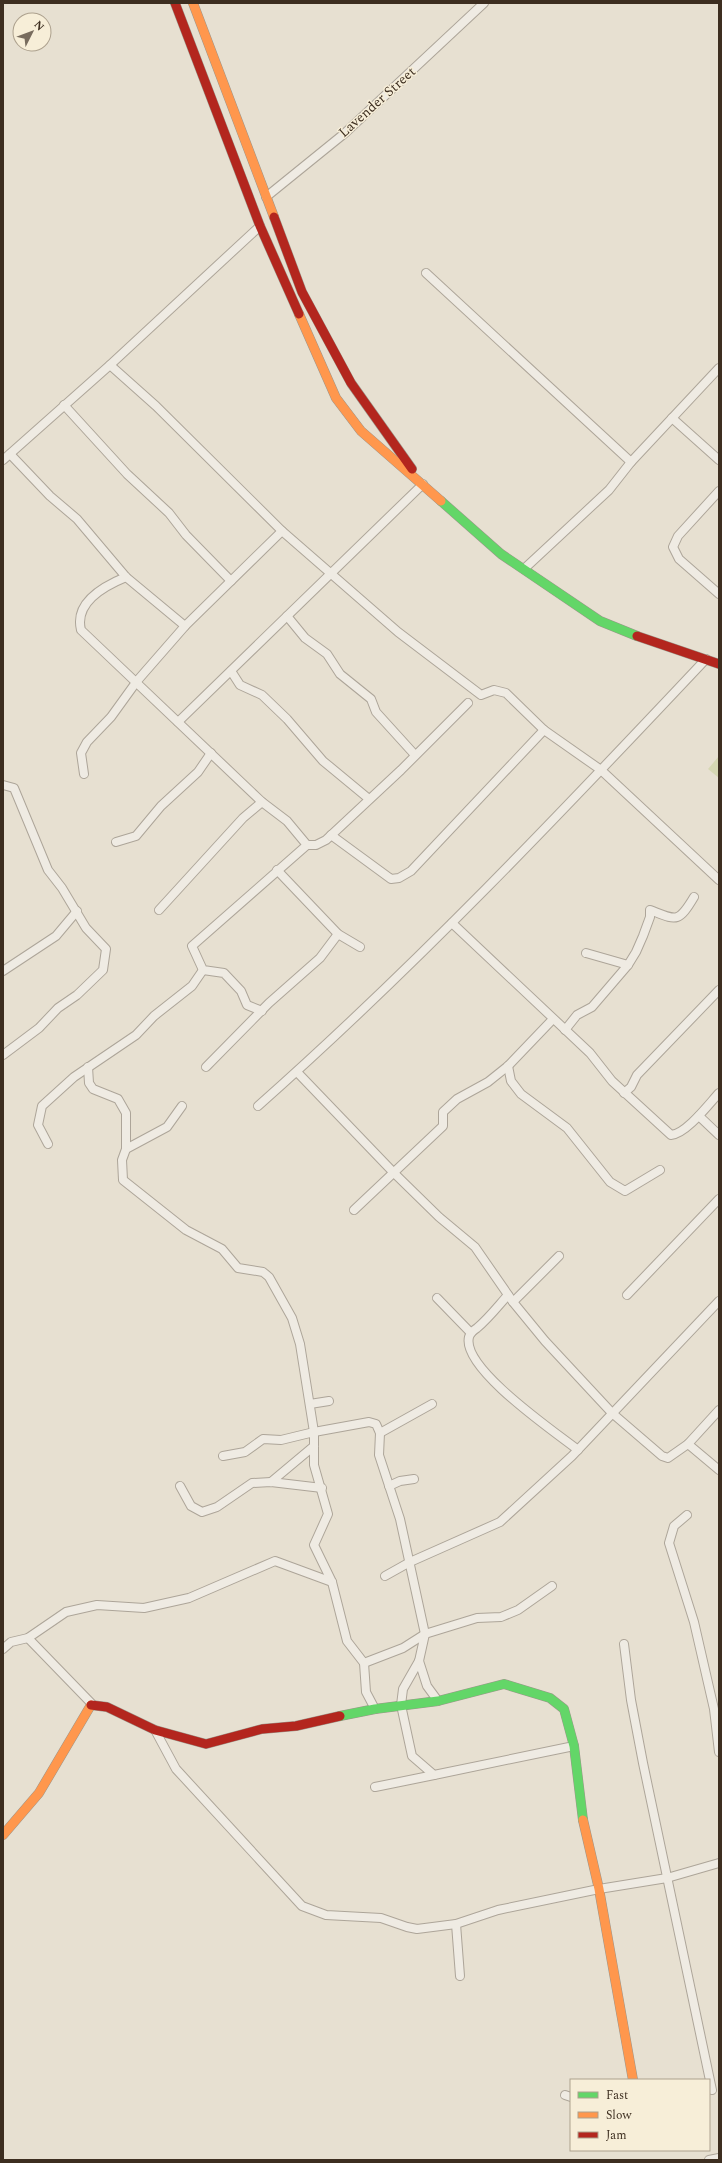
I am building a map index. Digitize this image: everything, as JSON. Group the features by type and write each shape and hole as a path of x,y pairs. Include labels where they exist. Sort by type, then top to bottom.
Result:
{"street":[{"path":"175,3 260,226 344,391 423,484"},
{"path":"193,3 302,292 361,431 501,554 611,627 719,664"},
{"name":"Lavender Street","path":"266,196 345,133 484,3"},
{"path":"3,460 110,365 260,226"},
{"path":"426,273 631,462"},
{"path":"110,365 151,402 282,531 332,573 374,612 433,660 481,695 494,690 506,693 544,730 601,770 719,880"},
{"path":"524,569 609,490 631,462 719,368"},
{"path":"64,405 127,474 168,513 186,535 231,581"},
{"path":"672,418 719,460"},
{"path":"10,454 50,496 77,519 126,577 185,626"},
{"path":"178,722 423,484"},
{"path":"719,491 678,536 673,547 679,559 719,594"},
{"path":"84,774 81,753 87,742 111,717 137,681 185,626 282,531"},
{"path":"126,577 105,585 88,599 79,622 81,630 113,663 137,681 262,802 288,821 307,845"},
{"path":"287,616 305,638 327,654 340,674 371,698 376,712 416,755"},
{"path":"258,1106 296,1072 452,923 601,770 706,659"},
{"path":"231,671 240,685 262,695 287,719 323,761 369,799"},
{"path":"203,970 192,946 307,845 316,845 331,835 416,755 468,703"},
{"path":"331,835 390,878 398,878 411,871 544,730"},
{"path":"116,842 136,836 161,806 198,772 211,753"},
{"path":"3,785 14,788 48,870 77,911 86,928 106,949 103,970 77,995 58,1008 39,1028 3,1055"},
{"path":"159,910 243,818 262,802"},
{"path":"277,870 338,934 360,947"},
{"path":"565,1030 577,1015 592,1007 628,965 643,936 650,918 650,910 667,918 678,918 685,912 694,897"},
{"path":"3,971 56,936 77,911"},
{"path":"452,923 590,1053 612,1081 671,1135 677,1135 699,1116 719,1094"},
{"path":"206,1067 262,1011 320,958 338,934"},
{"path":"586,953 628,965"},
{"path":"203,970 224,973 241,991 247,1006 262,1011"},
{"path":"48,1144 38,1125 42,1106 74,1077 136,1035 154,1016 192,986 203,970"},
{"path":"624,1093 631,1087 637,1075 719,990"},
{"path":"354,1210 443,1126 443,1112 452,1103 488,1082 508,1066 553,1019"},
{"path":"508,1066 511,1081 521,1094 567,1128 610,1182 625,1191 660,1170"},
{"path":"88,1067 89,1082 93,1089 118,1099 126,1113 126,1149 122,1160 123,1180 186,1230 222,1249 238,1268 263,1272 269,1277 292,1318 300,1344 310,1404 314,1432 315,1471 322,1488 328,1514 314,1545 332,1582 347,1641 364,1663 366,1692 375,1709"},
{"path":"296,1072 439,1217 475,1247 510,1298 545,1341 612,1412 662,1456 668,1458 688,1444 719,1410"},
{"path":"126,1149 167,1127 182,1106"},
{"path":"699,1116 719,1135"},
{"path":"627,1295 719,1199"},
{"path":"559,1256 471,1333 468,1338 471,1352 504,1393 578,1450"},
{"path":"437,1298 471,1333"},
{"path":"385,1576 410,1562 500,1522 578,1450 612,1412 719,1301"},
{"path":"310,1404 330,1400"},
{"path":"380,1432 432,1404"},
{"path":"222,1456 245,1452 263,1439 281,1440 314,1432 369,1422 376,1424 380,1432 380,1455 400,1519 425,1634 419,1661 403,1689 401,1705 412,1756 434,1775"},
{"path":"688,1444 719,1470"},
{"path":"271,1482 314,1446"},
{"path":"389,1486 400,1481 414,1479"},
{"path":"180,1486 191,1506 202,1512 217,1507 252,1483 271,1482 322,1488"},
{"path":"687,1515 674,1526 669,1543 694,1622 714,1709 719,1752"},
{"path":"3,1650 11,1642 28,1638 66,1612 97,1605 144,1608 189,1598 275,1561 332,1582"},
{"path":"364,1663 402,1648 425,1634 477,1618 501,1617 518,1610 552,1586"},
{"path":"28,1638 92,1704 107,1707 155,1730 206,1744 262,1729 296,1726 375,1709 438,1701 504,1684 550,1698 564,1709 574,1746 583,1820 599,1889 632,2079"},
{"path":"624,1644 631,1700 667,1878 713,2090"},
{"path":"419,1661 427,1686 438,1701"},
{"path":"3,1835 39,1793 92,1704"},
{"path":"155,1730 176,1769 302,1906 326,1914 381,1918 407,1928 417,1929 456,1924 498,1910 599,1889 667,1878 719,1863"},
{"path":"375,1787 574,1746"},
{"path":"456,1924 460,1976"},
{"path":"709,2160 719,2158"}],"green space":[{"path":"719,756 719,778 708,769"}],"traffic: fast":[{"path":"441,501 501,554 600,621 637,636"},
{"path":"340,1716 375,1709 438,1701 504,1684 550,1698 564,1709 574,1746 583,1820"}],"traffic: slow":[{"path":"193,3 274,217"},
{"path":"299,314 336,398 361,431 441,501"},
{"path":"3,1835 39,1793 91,1705"},
{"path":"583,1820 599,1889 633,2079"}],"traffic: jam":[{"path":"175,3 260,226 299,314"},
{"path":"274,217 302,292 351,383 412,469"},
{"path":"637,636 719,664"},
{"path":"91,1705 107,1707 155,1730 206,1744 262,1729 296,1726 340,1716"}]}
